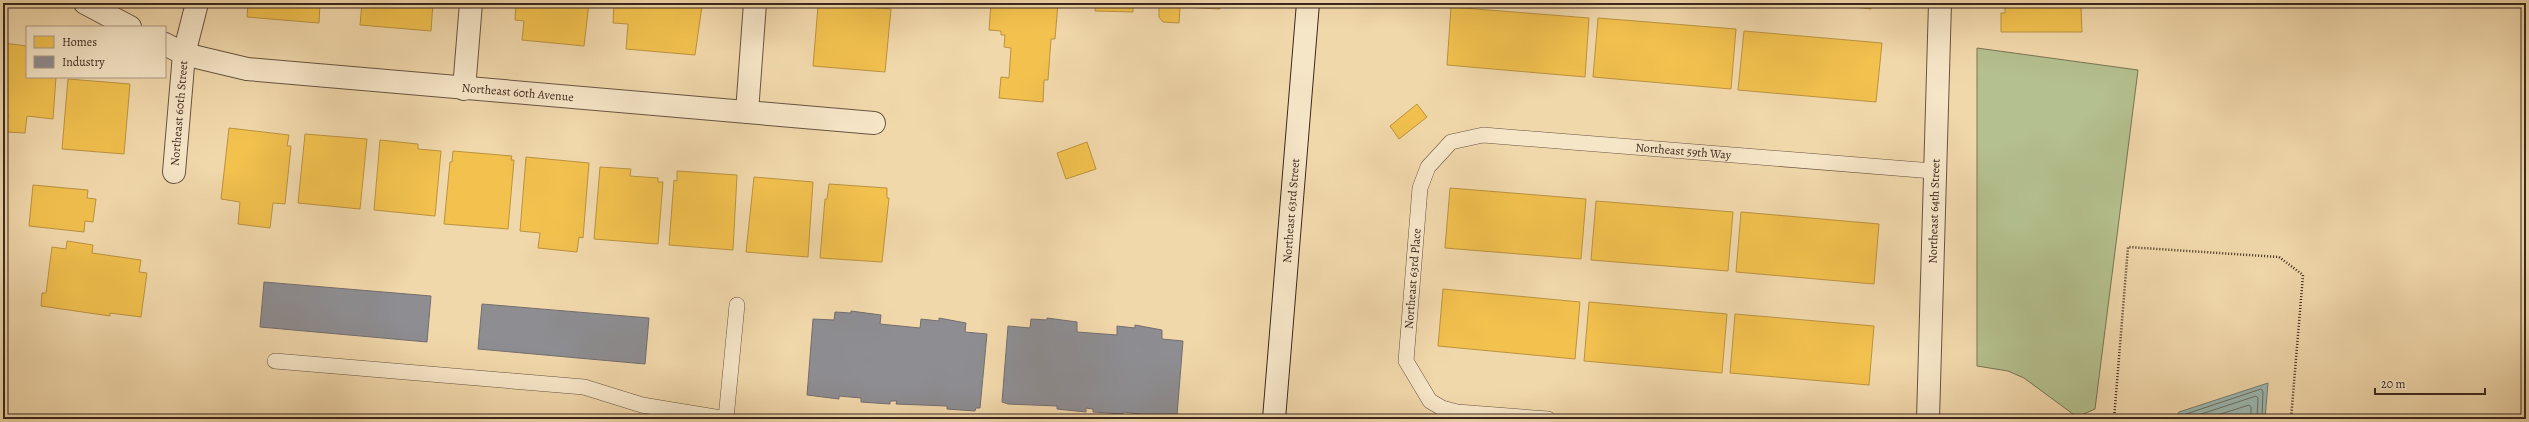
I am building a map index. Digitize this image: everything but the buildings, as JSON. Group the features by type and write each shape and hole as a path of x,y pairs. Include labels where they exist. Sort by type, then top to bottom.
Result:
{"street":[{"path":"85,3 128,26"},
{"name":"Northeast 60th Street","path":"174,172 184,54 198,3"},
{"path":"464,89 471,3"},
{"path":"747,112 755,3"},
{"name":"Northeast 63rd Street","path":"1274,419 1308,3"},
{"name":"Northeast 64th Street","path":"1928,419 1940,3"},
{"name":"Northeast 60th Avenue","path":"166,45 184,54 248,69 464,89 874,123"}],"lane":[{"name":"Northeast 59th Way","path":"1440,154 1451,142 1483,135 1934,171"},
{"name":"Northeast 63rd Place","path":"1440,154 1428,167 1420,188 1406,361 1430,401 1442,408 1457,412 1548,419"},
{"path":"275,361 584,387 642,404 726,418 737,306"}],"path":[{"path":"2114,419 2128,247 2279,257 2303,275 2291,419"}],"green space":[{"path":"1977,48 2138,70 2095,409 2077,417 2024,378 2008,371 1977,366"}],"water":[{"path":"2268,383 2265,419 2175,419 2179,412"}]}
